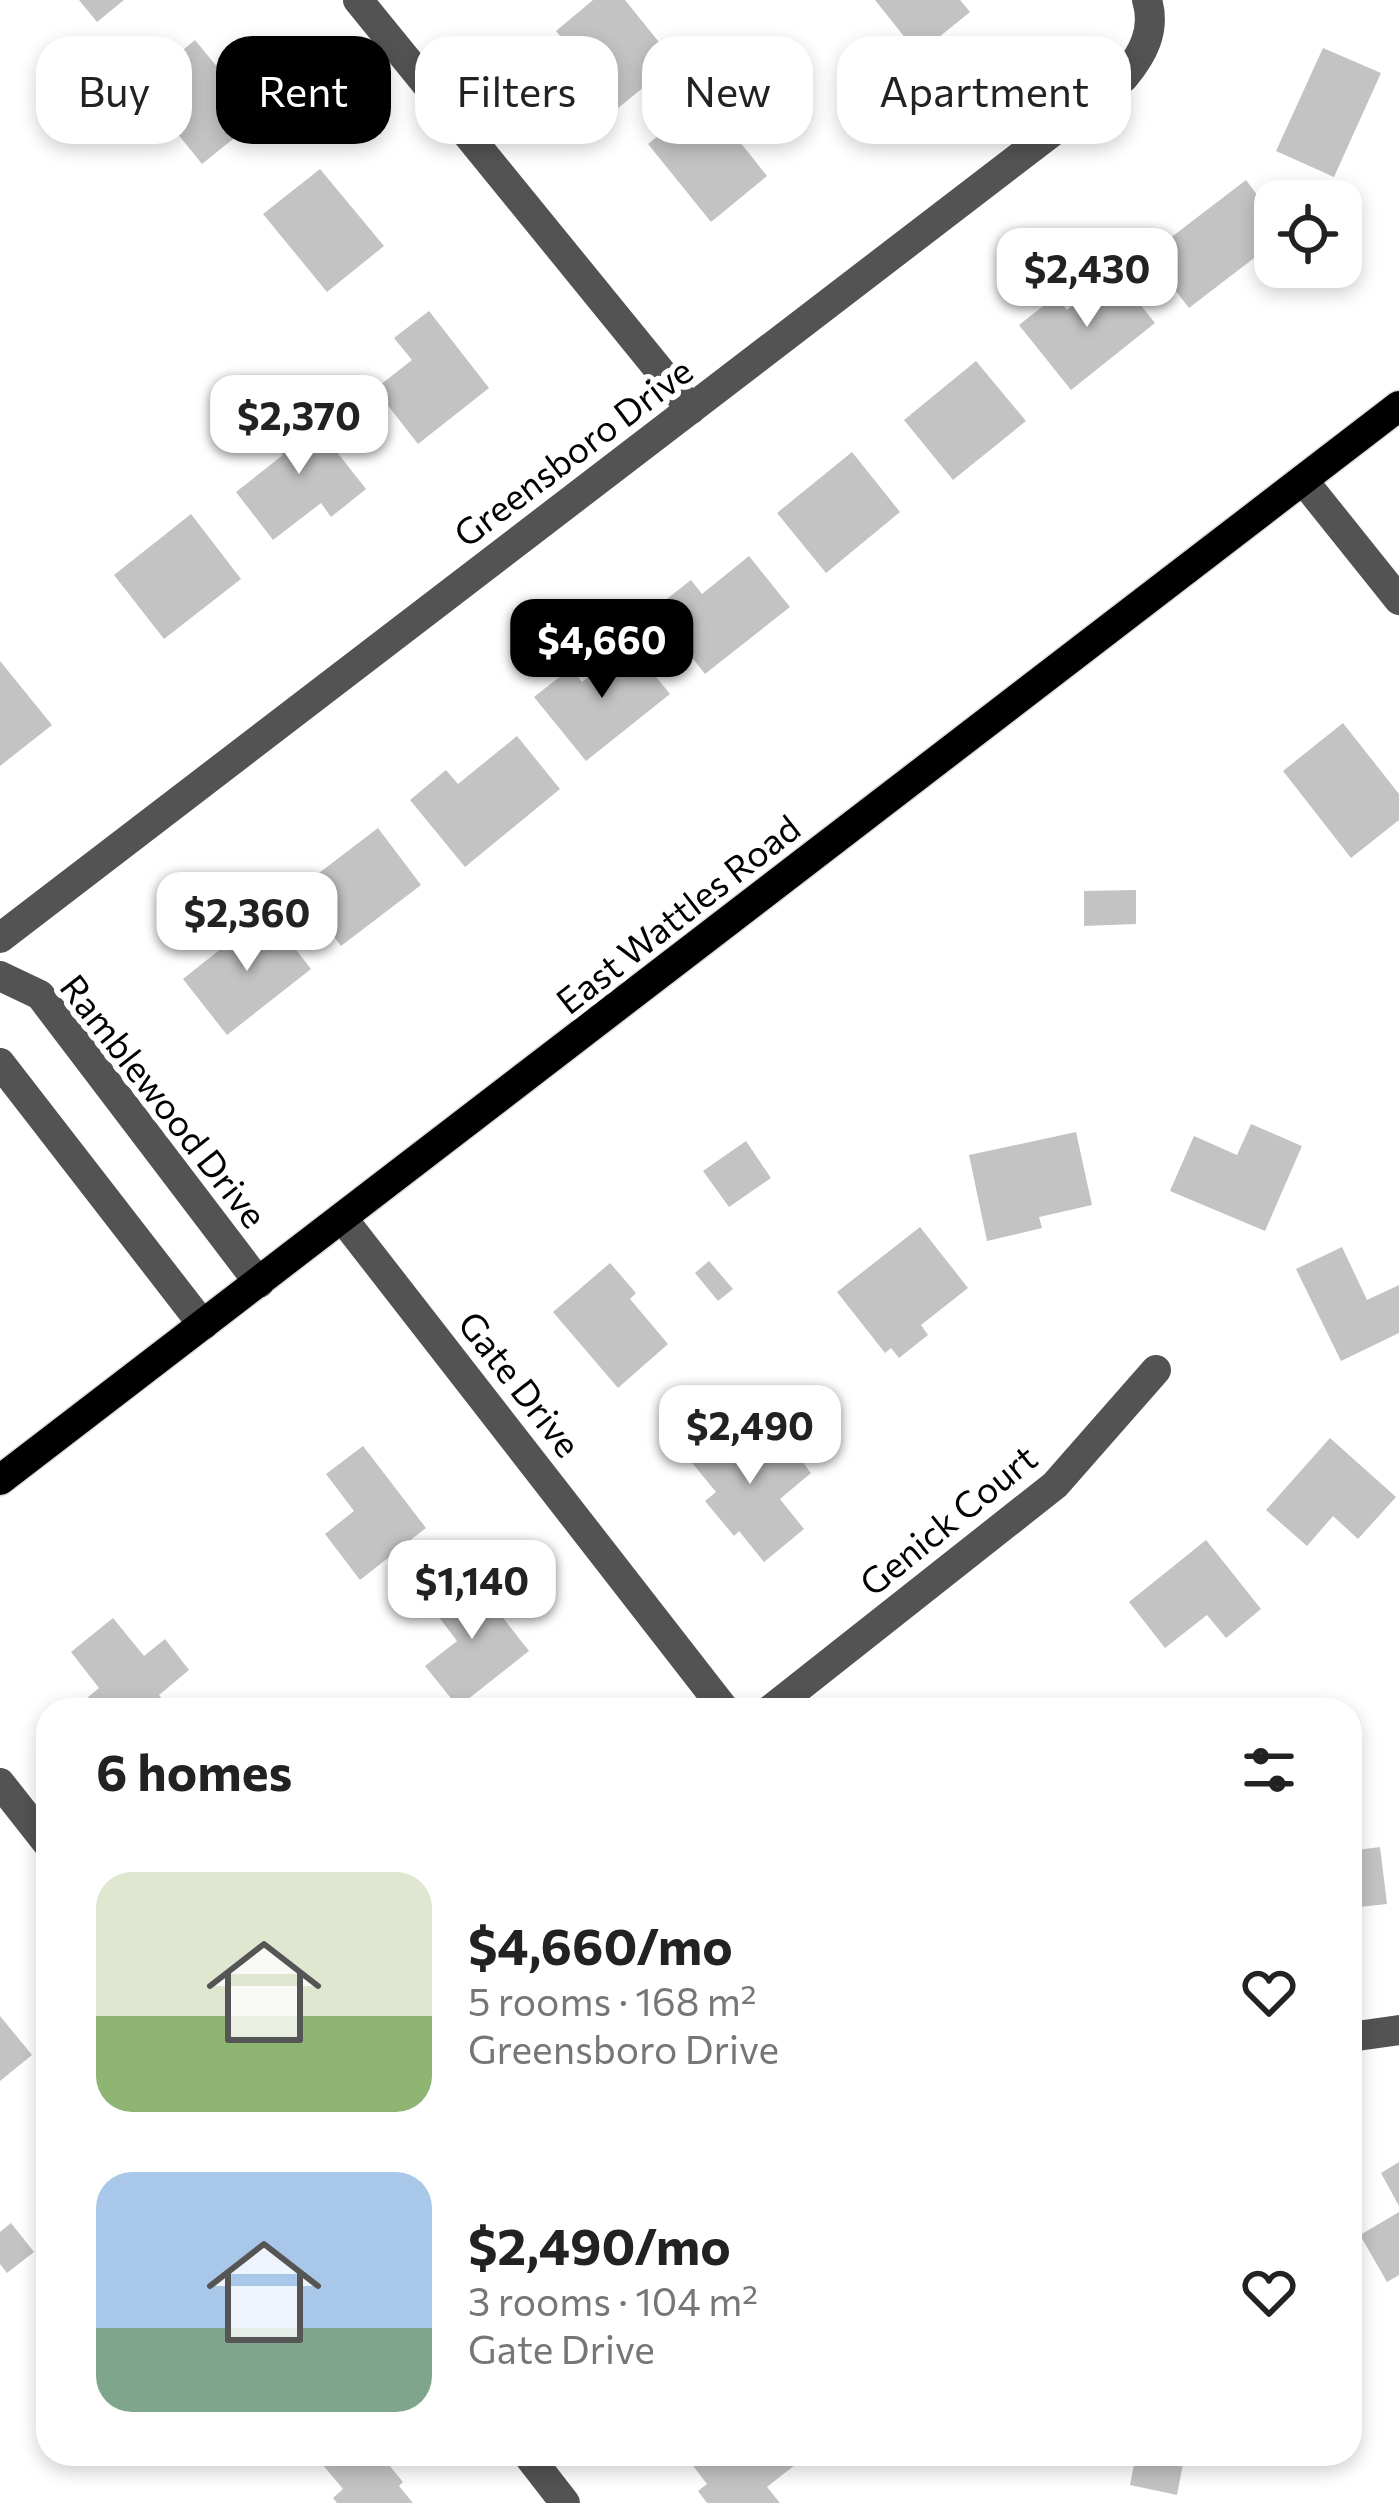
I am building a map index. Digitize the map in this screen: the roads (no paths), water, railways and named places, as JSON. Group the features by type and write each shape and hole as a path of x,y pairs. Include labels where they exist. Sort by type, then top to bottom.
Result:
{"main road":[{"name":"East Wattles Road","path":"0,1480 1399,406"}],"street":[{"path":"358,0 691,409"},
{"name":"Greensboro Drive","path":"0,938 1124,77 1140,58 1149,35 1147,0"},
{"path":"1303,480 1399,600"},
{"name":"Ramblewood Drive","path":"0,976 40,995 259,1283"},
{"path":"0,1063 203,1325"},
{"name":"Gate Drive","path":"343,1219 715,1698"},
{"name":"Genick Court","path":"785,1698 1055,1485 1156,1370"},
{"path":"0,1783 36,1829"},
{"path":"1362,2035 1399,2030"},
{"path":"536,2466 565,2503"}]}
